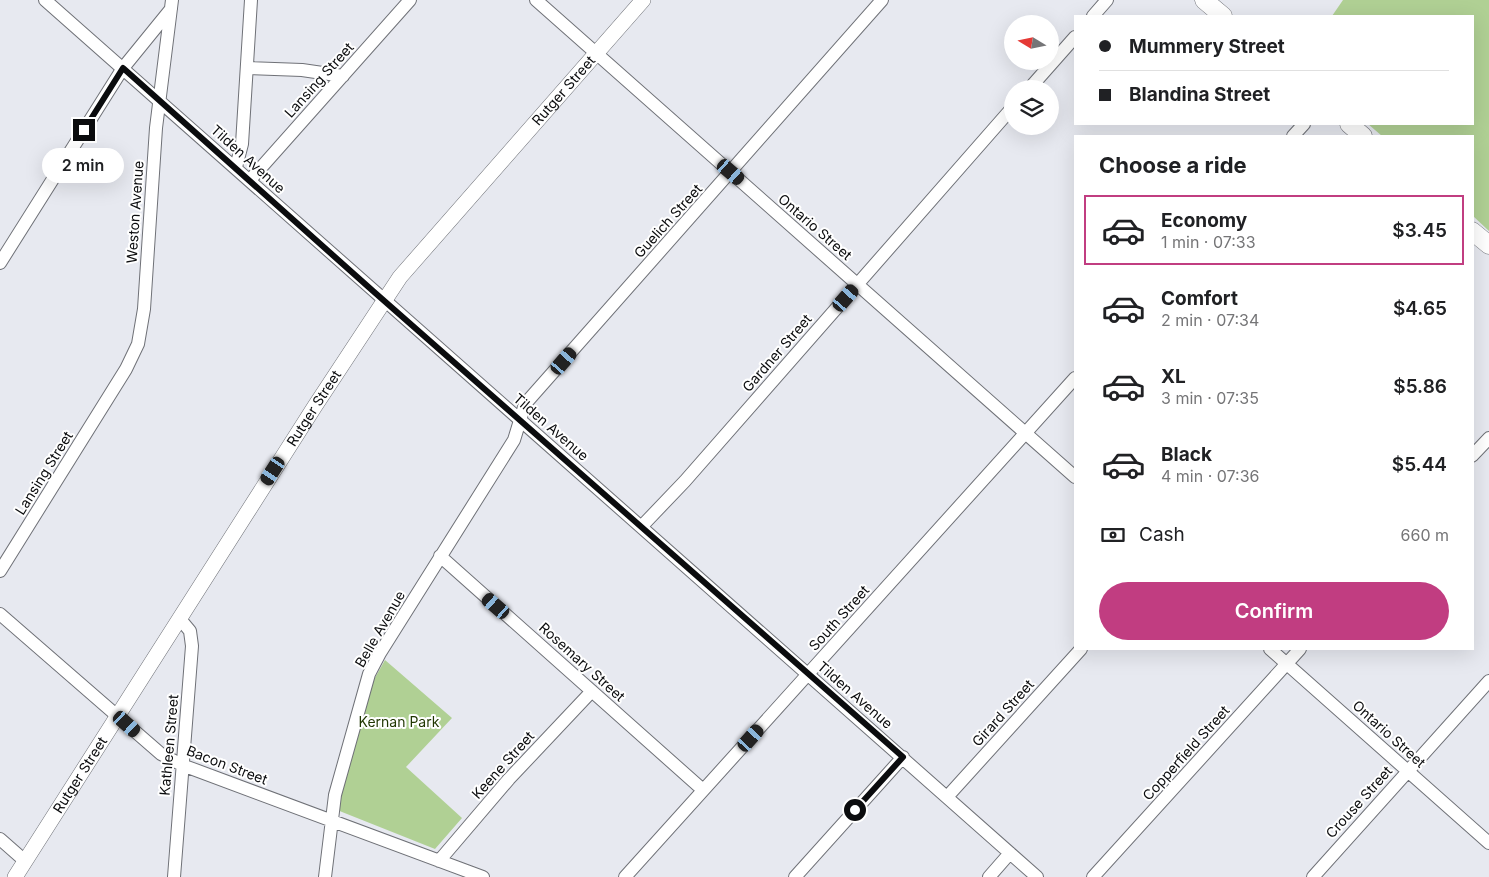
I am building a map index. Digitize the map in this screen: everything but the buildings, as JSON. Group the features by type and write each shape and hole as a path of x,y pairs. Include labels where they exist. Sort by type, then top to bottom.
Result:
{"main road":[{"path":"1350,125 1362,135"},
{"path":"1474,233 1489,245"}],"street":[{"name":"Tilden Avenue","path":"45,0 1037,877"},
{"path":"236,167 242,144 251,0"},
{"name":"Lansing Street","path":"250,180 410,0"},
{"name":"Ontario Street","path":"536,0 1074,475"},
{"name":"Rutger Street","path":"15,877 315,406 400,277 643,0"},
{"name":"Guelich Street","path":"520,419 526,404 882,0"},
{"path":"1094,15 1107,0"},
{"path":"0,263 123,68 171,4"},
{"name":"Weston Avenue","path":"97,416 126,369 138,344 144,309 156,128 171,4"},
{"path":"1037,80 1074,38"},
{"path":"247,68 302,70 343,76"},
{"name":"Gardner Street","path":"642,526 685,481 1004,117"},
{"path":"1294,135 1303,125"},
{"name":"South Street","path":"625,877 1074,379"},
{"name":"Lansing Street","path":"0,571 97,416"},
{"name":"Belle Avenue","path":"325,877 335,795 369,674 440,556 514,440 520,419"},
{"path":"1474,454 1489,438"},
{"name":"Rosemary Street","path":"440,556 703,790"},
{"name":"Bacon Street","path":"0,614 161,754 182,765 483,877"},
{"name":"Kathleen Street","path":"174,877 192,646 190,631 180,619"},
{"name":"Girard Street","path":"947,797 1080,650"},
{"name":"Ontario Street","path":"1271,650 1489,843"},
{"name":"Copperfield Street","path":"1094,877 1299,650"},
{"name":"Crouse Street","path":"1312,877 1489,681"},
{"name":"Keene Street","path":"439,861 509,779 592,691"},
{"path":"794,877 903,757"},
{"path":"0,839 25,861"},
{"path":"989,877 1010,853"}],"green space":[{"path":"1343,0 1489,0 1489,231 1474,217 1474,135 1381,135 1369,125 1474,125 1474,15 1333,15"},
{"name":"Kernan Park","path":"385,660 452,718 406,767 462,818 435,849 337,810 372,683"}],"route":[{"path":"84,130 123,68 373,291 903,757 855,810"}]}
